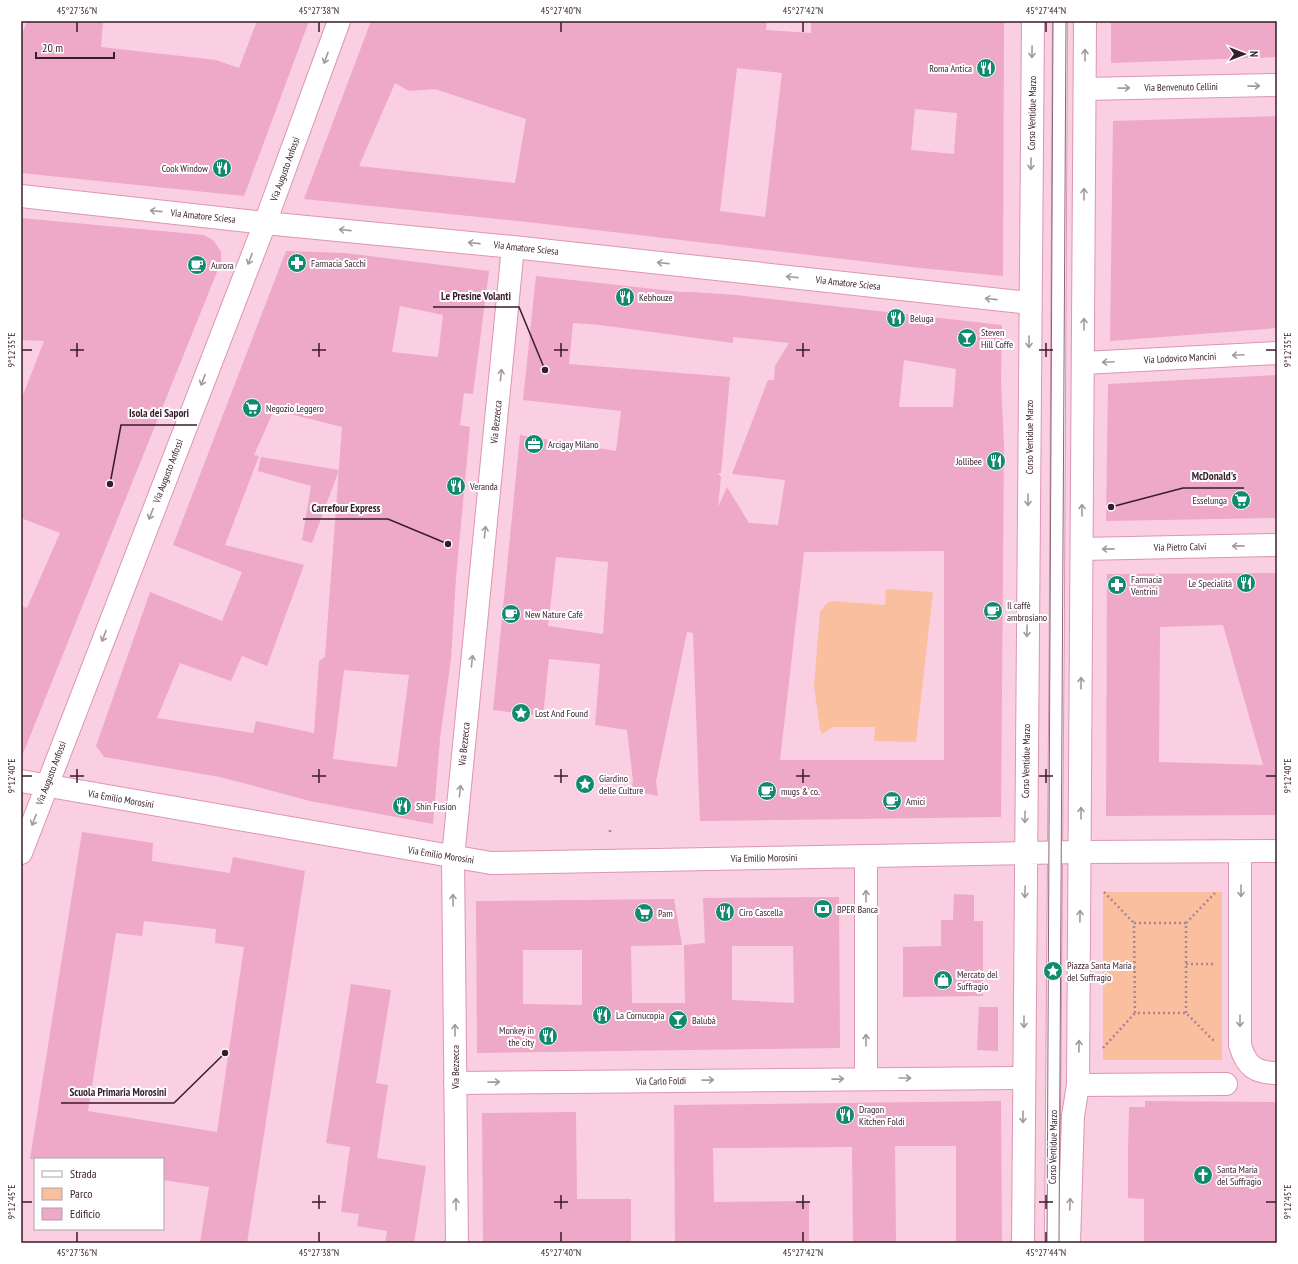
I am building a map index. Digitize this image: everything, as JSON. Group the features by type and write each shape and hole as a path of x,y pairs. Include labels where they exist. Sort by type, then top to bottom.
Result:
{"street":[{"name":"Via Augusto Anfossi","path":"21,854 265,223 339,21"},
{"name":"Corso Ventidue Marzo","path":"1025,853 1033,21"},
{"path":"1085,21 1081,852 1078,1084 1226,1084"},
{"name":"Via Benvenuto Cellini","path":"1085,89 1277,85"},
{"name":"Via Amatore Sciesa","path":"21,196 1030,303"},
{"name":"Via Bezzecca","path":"457,1243 453,857 513,247"},
{"name":"Via Lodovico Mancini","path":"1083,363 1277,352"},
{"name":"Via Pietro Calvi","path":"1082,550 1277,545"},
{"name":"Via Emilio Morosini","path":"21,781 491,863 866,856"},
{"path":"1023,1078 866,1079 866,856 1056,852 1277,851"},
{"path":"1240,852 1240,1045 1243,1058 1252,1067 1264,1073 1277,1073"},
{"path":"1023,1243 1025,853"},
{"name":"Via Carlo Foldi","path":"455,1083 866,1079"},
{"name":"Corso Ventidue Marzo","path":"1069,1243 1072,1116 1078,1084"}],"lane":[{"path":"1056,852 1057,271 1060,21"},
{"name":"Corso Ventidue Marzo","path":"1052,1243 1056,852"}],"path":[{"path":"610,830 610,835"},
{"path":"1099,1053 1135,1013 1134,923 1100,887"},
{"path":"1218,890 1186,923 1186,1013 1220,1047"},
{"path":"1134,923 1186,923"},
{"path":"1186,964 1216,964"},
{"path":"1099,968 1135,968"},
{"path":"1135,1013 1186,1013"}],"green space":[{"path":"886,589 933,592 916,742 874,741 875,727 833,727 822,734 820,730 814,686 820,612 827,603 833,601 885,605"},
{"path":"1103,892 1222,892 1222,1060 1103,1060"}],"building":[{"path":"27,21 103,21 101,47 216,60 239,68 257,21 309,21 244,196 21,173 21,37"},
{"path":"371,21 767,21 766,30 811,33 811,21 1004,21 1003,276 920,268 536,223 304,199","holes":["737,68 782,73 765,217 720,211","395,83 409,91 435,89 526,119 515,183 359,166","915,109 957,113 954,154 911,150"]},
{"path":"1111,21 1277,21 1277,57 1111,63"},
{"path":"1277,116 1277,328 1110,341 1113,121"},
{"path":"21,218 204,235 214,241 221,252 221,262 22,756 21,606 27,608 60,533 21,518 21,400 44,341 21,340"},
{"path":"286,251 345,253 489,271 473,394 464,393 460,425 470,427 456,578 451,659 440,739 433,824 310,801 220,777 104,757 96,746 150,592 222,621 242,572 173,545","holes":["400,306 443,315 438,357 392,352","274,410 342,427 325,657 319,661 314,733 256,721 253,733 157,718 180,663 231,681 242,656 267,666 304,565 225,545 259,456 254,455","344,670 409,675 397,767 333,759"]},
{"path":"536,276 681,292 736,295 1002,325 1001,382 1004,444 1001,817 700,821 693,633 687,632 656,781 658,796 644,793 630,795 633,781 627,730 595,725 600,664 549,659 543,716 493,710 520,435 616,451 621,411 523,400","holes":["573,323 600,325 733,343 733,337 789,343 775,366 774,380 768,380 732,474 785,480 778,525 749,523 727,487 718,507 721,477 718,473 721,473 730,377 569,364","904,360 956,369 953,407 899,407","944,551 944,760 780,760 804,552","556,557 608,562 603,634 548,626"]},
{"path":"1277,375 1277,518 1106,521 1108,384"},
{"path":"261,457 339,470 312,543 302,540 311,486 258,471"},
{"path":"1277,573 1277,815 1106,816 1107,574","holes":["1223,625 1263,765 1159,762 1160,627"]},
{"path":"82,832 153,843 152,861 230,873 233,857 305,871 247,1243 200,1243 209,1187 164,1180 164,1158 30,1159","holes":["144,921 216,929 215,943 244,947 217,1132 88,1111 116,933 142,936"]},
{"name":"Mercato del Suffragio","path":"954,894 974,895 974,921 983,921 983,996 903,997 903,947 941,946 941,920 953,920"},
{"path":"839,897 840,1048 477,1053 476,901 674,899 682,945 631,946 632,1003 685,1003 684,945 705,943 703,898","holes":["732,946 793,946 794,1003 732,1000","523,950 582,950 582,1005 523,1004"]},
{"path":"351,984 391,990 376,1083 388,1085 377,1158 426,1166 414,1243 385,1243 387,1231 357,1226 359,1214 341,1212 350,1147 326,1143"},
{"path":"979,1007 998,1007 998,1051 977,1050"},
{"path":"1001,1101 1002,1243 956,1243 956,1146 895,1146 896,1243 853,1243 852,1147 713,1148 714,1202 809,1201 809,1243 675,1243 674,1105"},
{"name":"Santa Maria del Suffragio","path":"1145,1101 1277,1102 1277,1243 1144,1243 1144,1199 1128,1198 1128,1153 1129,1107 1145,1107"},
{"path":"576,1112 577,1199 631,1199 631,1243 483,1243 482,1113"}],"tram line":[{"path":"1047,1243 1053,21"},
{"path":"1059,1243 1066,21"}],"place":[{"name":"Roma Antica","path":"986,68"},
{"name":"Cook Window","path":"222,168"},
{"name":"Farmacia Sacchi","path":"297,263"},
{"name":"Aurora","path":"197,265"},
{"name":"Kebhouze","path":"625,297"},
{"name":"Beluga","path":"896,318"},
{"name":"Steven Hill Coffe","path":"967,338"},
{"name":"Le Presine Volanti","path":"545,370"},
{"name":"Negozio Leggero","path":"252,408"},
{"name":"Arcigay Milano","path":"534,444"},
{"name":"Jollibee","path":"996,461"},
{"name":"Isola dei Sapori","path":"110,484"},
{"name":"Veranda","path":"456,486"},
{"name":"Esselunga","path":"1241,500"},
{"name":"McDonald's","path":"1111,507"},
{"name":"Carrefour Express","path":"448,544"},
{"name":"Le Specialità","path":"1246,583"},
{"name":"Farmacia Ventrini","path":"1117,585"},
{"name":"Il caffè ambrosiano","path":"993,611"},
{"name":"New Nature Café","path":"511,614"},
{"name":"Lost And Found","path":"521,713"},
{"name":"Giardino delle Culture","path":"585,784"},
{"name":"mugs & co.","path":"767,791"},
{"name":"Amici","path":"892,801"},
{"name":"Shin Fusion","path":"402,806"},
{"name":"BPER Banca","path":"823,909"},
{"name":"Ciro Cascella","path":"725,912"},
{"name":"Pam","path":"644,913"},
{"name":"Piazza Santa Maria del Suffragio","path":"1053,971"},
{"name":"Mercato del Suffragio","path":"943,980"},
{"name":"La Cornucopia","path":"602,1015"},
{"name":"Balubà","path":"678,1020"},
{"name":"Monkey in the city","path":"548,1036"},
{"name":"Scuola Primaria Morosini","path":"225,1053"},
{"name":"Dragon Kitchen Foldi","path":"845,1115"},
{"name":"Santa Maria del Suffragio","path":"1203,1175"}]}
